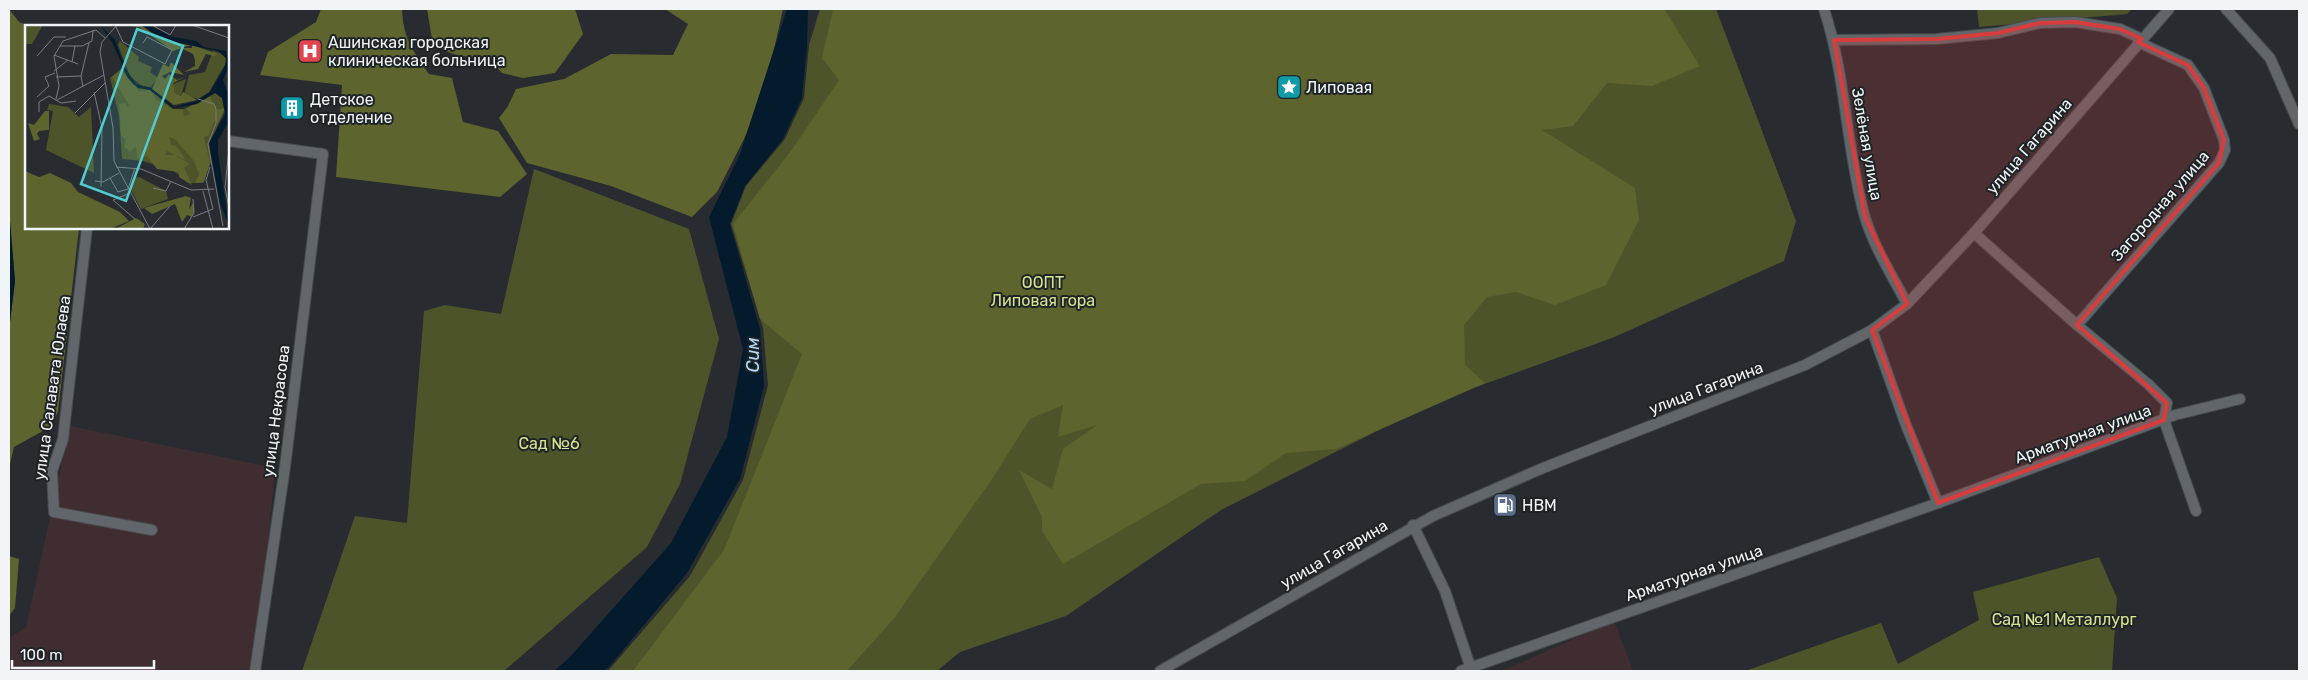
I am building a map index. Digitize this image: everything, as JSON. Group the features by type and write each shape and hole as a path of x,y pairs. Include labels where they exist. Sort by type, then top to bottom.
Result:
{"street":[{"name":"Зелёная улица","path":"1824,9 1834,40 1853,165 1865,217 1879,250 1907,304"},
{"name":"улица Гагарина","path":"1160,671 1414,526 1520,477 1805,365 1872,330 1907,304 1974,233 2169,9"},
{"path":"2226,9 2270,58 2299,124"},
{"path":"1834,40 1937,39 1998,33 2040,23 2075,22 2120,30 2140,41"},
{"name":"Загородная улица","path":"2077,325 2219,163 2225,150 2224,140 2204,88 2188,65 2140,41"},
{"name":"улица Некрасова","path":"229,141 322,154 285,466 255,671"},
{"name":"улица Салавата Юлаева","path":"87,229 63,439 52,471 54,512 152,530"},
{"path":"1974,233 2077,325 2148,384 2167,403 2164,420 2196,511"},
{"path":"1872,330 1906,425 1938,503"},
{"name":"Арматурная улица","path":"1465,669 1938,503 2175,415 2240,399"},
{"path":"1414,526 1445,592 1465,669"}],"highlighted area":[{"path":"2075,22 2120,29 2142,39 2138,42 2188,65 2204,88 2224,140 2219,163 2077,325 2167,403 2164,420 1938,503 1872,330 1907,304 1865,217 1834,40 1937,39 1998,33 2040,23"}],"shaded area":[{"path":"70,426 275,468 264,583 249,671 9,671 9,638 26,627"},
{"path":"1614,621 1633,671 1502,671"}],"green space":[{"path":"9,9 19,22 26,25 25,229 79,229 58,412 50,427 14,447 9,468 9,330 15,281 9,210"},
{"path":"321,9 402,9 404,28 410,44 429,74 452,78 463,122 498,131 527,174 500,197 336,177 342,85 260,75 268,52 316,22"},
{"path":"427,9 575,9 583,34 555,73 523,78 502,73 487,56 472,57 459,55 433,45"},
{"path":"665,9 783,9 765,90 744,139 717,192 692,217 611,186 527,163 499,118 508,106 516,89 564,79 611,54 673,55 688,24"},
{"name":"ООПТ Липовая гора","path":"820,9 1716,9 1796,221 1784,261 1612,338 1432,403 1221,510 1066,616 960,652 937,671 608,671 690,576 743,480 768,385 763,328 731,224 746,186 785,139 804,98 809,45"},
{"name":"ООПТ Липовая гора","path":"833,9 1664,9 1700,66 1652,86 1607,83 1573,126 1542,130 1635,188 1639,220 1606,285 1555,305 1516,292 1487,297 1464,325 1465,365 1485,383 1336,449 1286,453 1245,481 1201,484 1063,564 1042,531 1042,517 1019,470 1052,489 1063,449 1097,425 1058,437 1063,405 1030,419 992,479 895,617 847,671 633,671 724,550 802,354 760,319 733,224 791,151 839,80 822,58"},
{"path":"1977,9 2132,9 2127,14 1979,27"},
{"name":"Сад №6","path":"534,169 689,229 719,339 680,484 647,547 504,671 302,671 355,516 407,523 424,311 445,305 501,314"},
{"path":"9,556 19,559 15,608 9,616"},
{"name":"Сад №1 Металлург","path":"2099,557 2117,598 2112,671 1745,671 1881,623 1898,664 1979,620 1973,592"}],"water":[{"name":"Сим","path":"787,9 808,9 802,98 783,139 745,186 730,224 760,329 764,386 740,479 687,573 609,667 603,671 554,671 569,658 671,543 727,437 743,349 709,217 740,154"},
{"path":"9,210 15,281 9,330"}],"place":[{"name":"Ашинская городская клиническая больница","path":"310,51"},
{"name":"Липовая","path":"1289,87"},
{"name":"Детское отделение","path":"292,108"},
{"name":"НВМ","path":"1505,505"}]}
